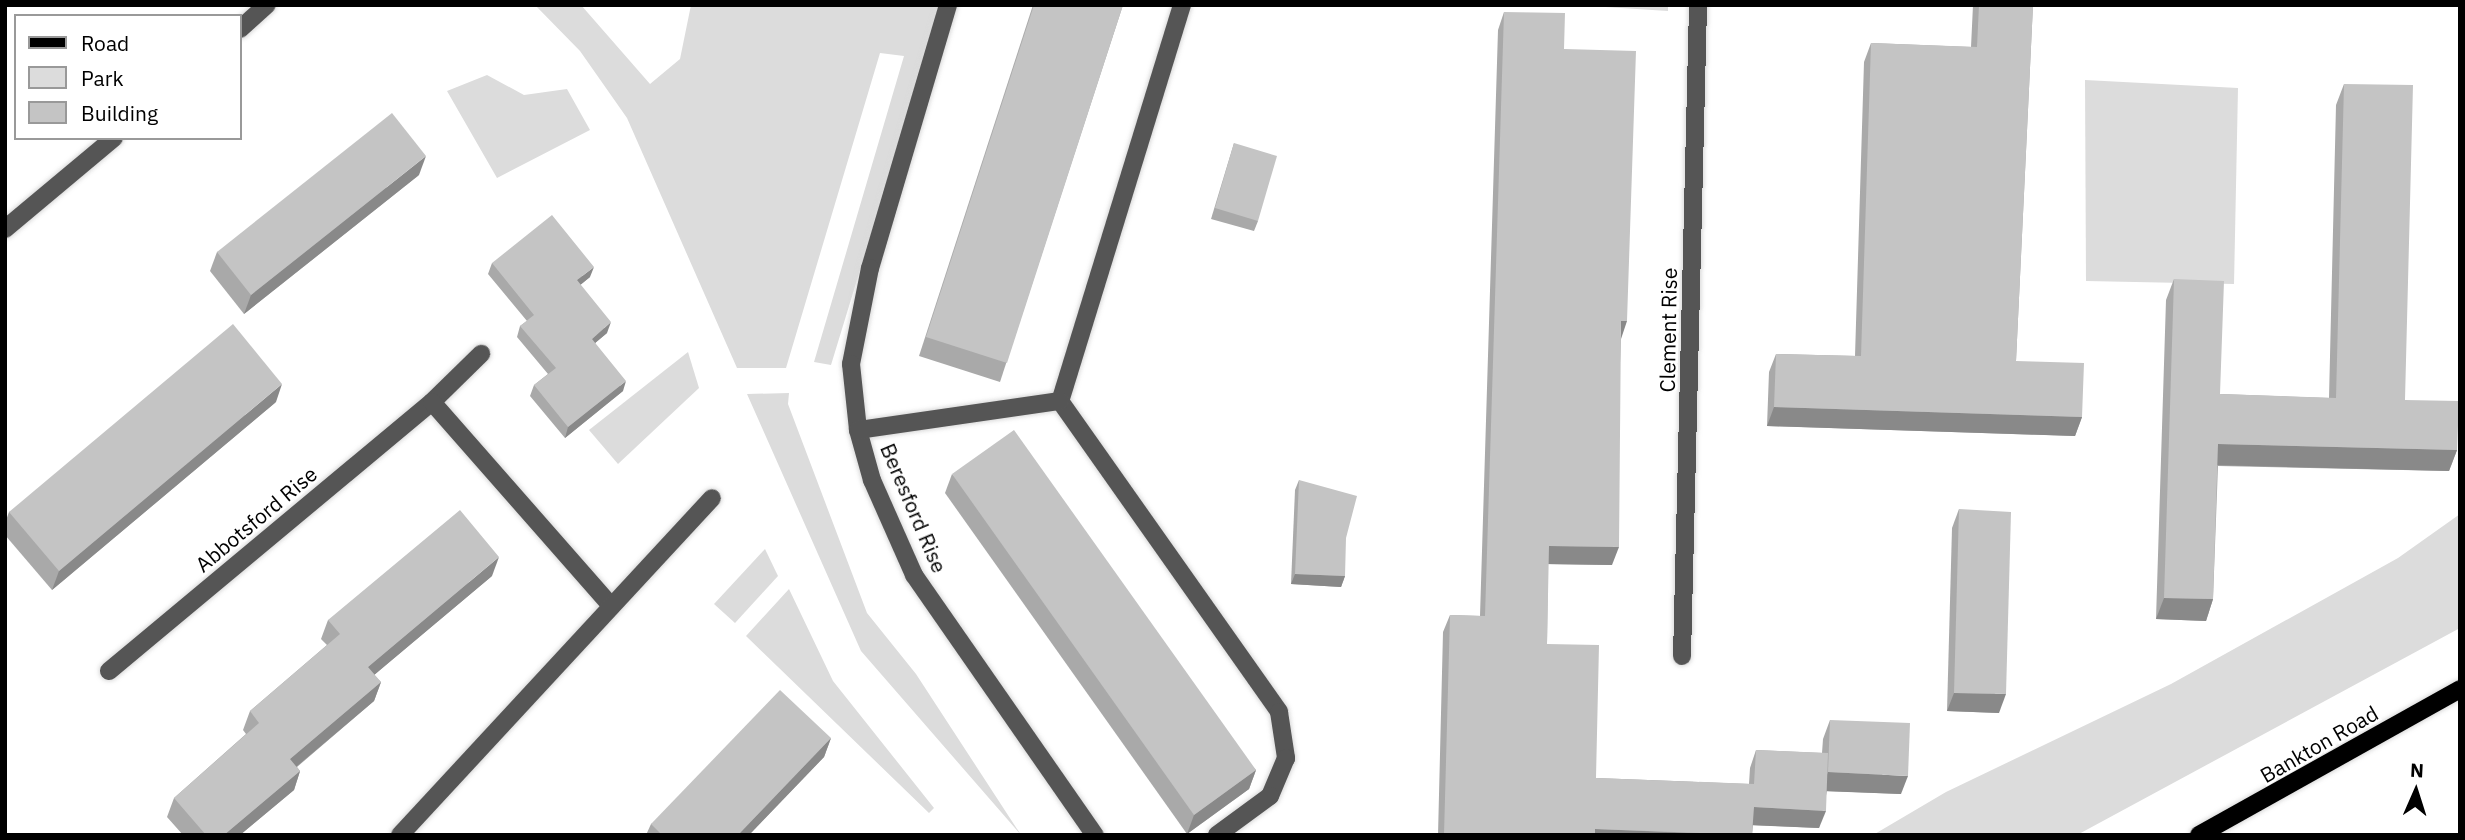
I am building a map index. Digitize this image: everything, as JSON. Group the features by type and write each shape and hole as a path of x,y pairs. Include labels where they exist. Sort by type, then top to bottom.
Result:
{"main road":[{"name":"Bankton Road","path":"2199,835 2460,690"}],"street":[{"path":"242,27 267,5"},
{"name":"Beresford Rise","path":"948,5 870,268 851,364 858,430 872,480 914,575 1085,831"},
{"path":"1060,401 1182,5"},
{"name":"Clement Rise","path":"1682,656 1698,5"},
{"path":"5,229 112,140"},
{"name":"Abbotsford Rise","path":"109,671 432,402 481,354"},
{"path":"858,430 1060,401"},
{"path":"1060,401 1279,712 1286,758 1270,796 1217,835"},
{"path":"432,402 611,606"},
{"path":"400,835 712,498"}],"green space":[{"path":"535,5 581,5 650,84 680,59 691,5 941,5 831,365 814,362 904,56 880,53 786,368 737,368 627,118 580,51"},
{"path":"1574,5 1668,5 1668,11"},
{"path":"487,75 524,95 567,89 590,130 497,178 447,91"},
{"path":"2085,80 2238,88 2234,284 2086,281"},
{"path":"688,352 699,388 618,464 589,430"},
{"path":"789,393 788,404 867,613 916,674 1021,835 861,651 747,394"},
{"path":"2460,514 2460,628 2077,835 1873,835 1946,792 2171,684 2398,558"},
{"path":"765,549 778,576 735,623 714,604"},
{"path":"789,589 833,681 934,808 929,813 746,636"}],"building":[{"path":"1034,5 1123,5 1007,363 926,337"},
{"path":"1979,5 2033,5 2016,361 2084,363 2082,417 1774,407 1776,354 1861,356 1871,43 1977,47"},
{"path":"1504,12 1565,13 1564,49 1636,51 1627,321 1621,321 1619,547 1549,546 1547,644 1599,645 1596,778 1754,784 1756,750 1828,753 1826,811 1754,807 1752,835 1595,829 1595,835 1444,835 1450,615 1485,616"},
{"path":"2344,84 2413,85 2405,400 2459,401 2457,450 2218,444 2213,599 2164,598 2174,279 2224,281 2220,394 2336,398"},
{"path":"392,113 426,156 251,295 217,252"},
{"path":"1234,143 1277,156 1258,221 1215,208"},
{"path":"552,215 594,267 577,280 611,322 592,339 626,381 568,427 534,385 556,368 520,326 534,315 492,263"},
{"path":"233,324 282,384 59,571 9,512"},
{"path":"1014,430 1256,770 1194,815 952,474"},
{"path":"1299,480 1357,496 1346,538 1345,576 1295,574"},
{"path":"1959,509 2011,512 2006,694 1954,693"},
{"path":"460,510 499,557 368,667 381,682 290,759 300,771 224,835 206,835 174,798 259,723 250,711 340,634 328,620"},
{"path":"780,690 831,738 738,835 662,835 651,824"},
{"path":"1830,720 1910,723 1908,776 1828,772"}]}
